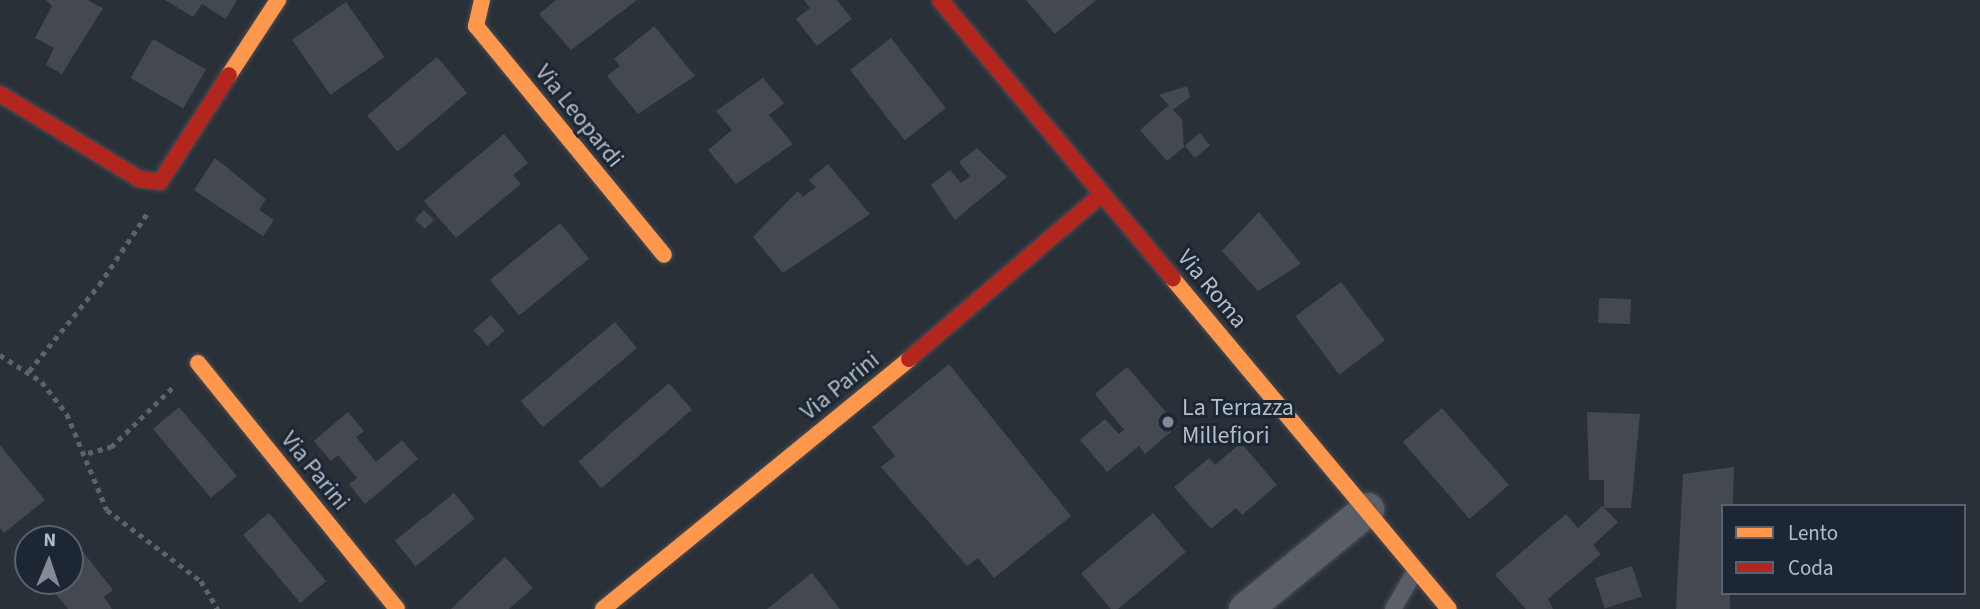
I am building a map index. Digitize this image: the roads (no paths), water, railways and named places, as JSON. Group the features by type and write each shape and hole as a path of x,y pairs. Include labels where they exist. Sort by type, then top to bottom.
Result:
{"street":[{"path":"0,94 139,180 160,182 278,0"},
{"name":"Via Leopardi","path":"482,0 476,26 664,255"},
{"name":"Via Roma","path":"940,0 1449,609"},
{"name":"Via Parini","path":"603,609 932,341 1102,194"},
{"name":"Via Parini","path":"198,363 397,609"},
{"path":"1245,609 1367,509"}],"lane":[{"path":"1393,609 1416,569"}],"place":[{"name":"La Terrazza Millefiori","path":"1168,422"}]}
